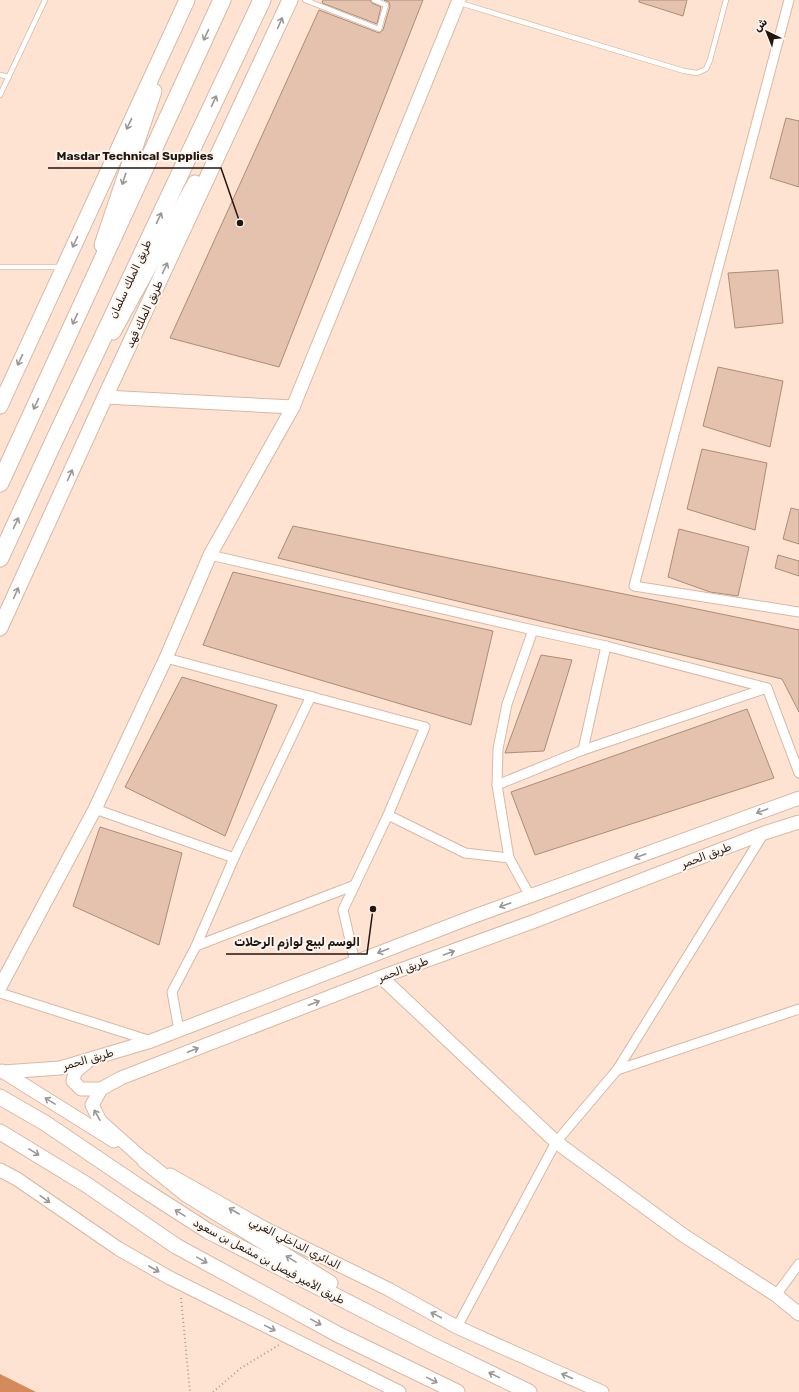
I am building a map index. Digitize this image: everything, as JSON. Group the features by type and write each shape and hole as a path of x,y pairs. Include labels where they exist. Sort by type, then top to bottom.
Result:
{"highway":[{"path":"0,483 222,0"},
{"name":"طريق الملك سلمان","path":"0,558 262,0"}],"main road":[{"path":"0,406 5,385 64,266 187,0"},
{"name":"طريق الملك فهد","path":"0,628 105,397 290,0"},
{"path":"85,297 177,22"},
{"path":"53,443 267,51"},
{"name":"طريق الأمير فيصل بن مشعل بن سعود","path":"0,1097 45,1123 208,1231 432,1345 529,1392"},
{"path":"0,1132 87,1185 176,1246 339,1335 457,1392"},
{"path":"146,1161 192,1198 432,1345"}],"street":[{"path":"789,0 634,586 799,612"},
{"path":"0,987 95,808 166,658 210,555 293,408 459,1"},
{"path":"105,397 293,408"},
{"path":"210,555 606,646 767,688"},
{"path":"530,896 509,858 497,785 498,749 506,704 533,630"},
{"path":"583,750 606,646"},
{"path":"166,658 425,727 388,815 343,910 356,962"},
{"path":"497,785 583,750 767,688"},
{"path":"767,688 799,773"},
{"path":"179,1030 172,992 196,946 234,858 312,696"},
{"name":"طريق الحمر","path":"2,1071 60,1068 151,1041 530,896 799,798"},
{"path":"95,808 234,858"},
{"path":"388,815 465,853 509,858"},
{"name":"طريق الحمر","path":"101,1089 121,1078 381,977 535,921 764,833 799,822"},
{"path":"458,1327 556,1142 617,1070 764,833"},
{"path":"196,946 355,885"},
{"path":"381,977 556,1142 683,1235 776,1296 799,1314"},
{"path":"0,993 151,1041"},
{"path":"617,1070 799,1009"},
{"path":"90,1059 75,1072 73,1081 81,1089 101,1089 92,1105 100,1121 146,1161"},
{"name":"الدائري الداخلي الغربي","path":"2,1071 146,1161 264,1228 388,1289 458,1327 602,1392"},
{"path":"0,1170 17,1179 119,1249 180,1283 399,1392"},
{"path":"776,1296 799,1264"}],"lane":[{"path":"0,95 45,0"},
{"path":"305,0 378,29 386,5 374,0"},
{"path":"459,1 684,71 697,73 706,69 710,60 726,0"},
{"path":"0,75 9,77"},
{"path":"0,267 64,266"}],"path":[{"path":"180,1283 190,1392"},
{"path":"214,1392 241,1368 290,1338"}],"shaded area":[{"path":"0,1374 36,1392 0,1392"}],"building":[{"path":"323,0 370,0 372,3 381,7 377,24 322,3"},
{"path":"384,0 423,0 279,367 170,338 319,10 379,33 383,30 390,6 389,2"},
{"path":"639,0 687,0 683,16 639,2"},
{"path":"786,118 799,121 799,187 770,178"},
{"path":"778,270 783,323 735,328 728,273"},
{"path":"718,367 783,381 770,447 703,426"},
{"path":"702,449 767,463 755,530 687,509"},
{"path":"791,508 799,510 799,544 783,539"},
{"path":"293,526 799,630 799,712 782,679 278,558"},
{"path":"679,529 749,547 738,596 710,592 668,577"},
{"path":"778,555 799,561 799,576 775,568"},
{"path":"233,572 493,631 471,725 203,645"},
{"path":"541,655 572,660 544,751 505,753"},
{"path":"182,677 277,705 225,836 125,787"},
{"path":"747,709 774,778 535,855 511,792"},
{"path":"100,827 182,853 159,945 73,906"}],"place":[{"name":"Masdar Technical Supplies","path":"240,223"},
{"name":"الوسم لبيع لوازم الرحلات","path":"373,909"}]}
